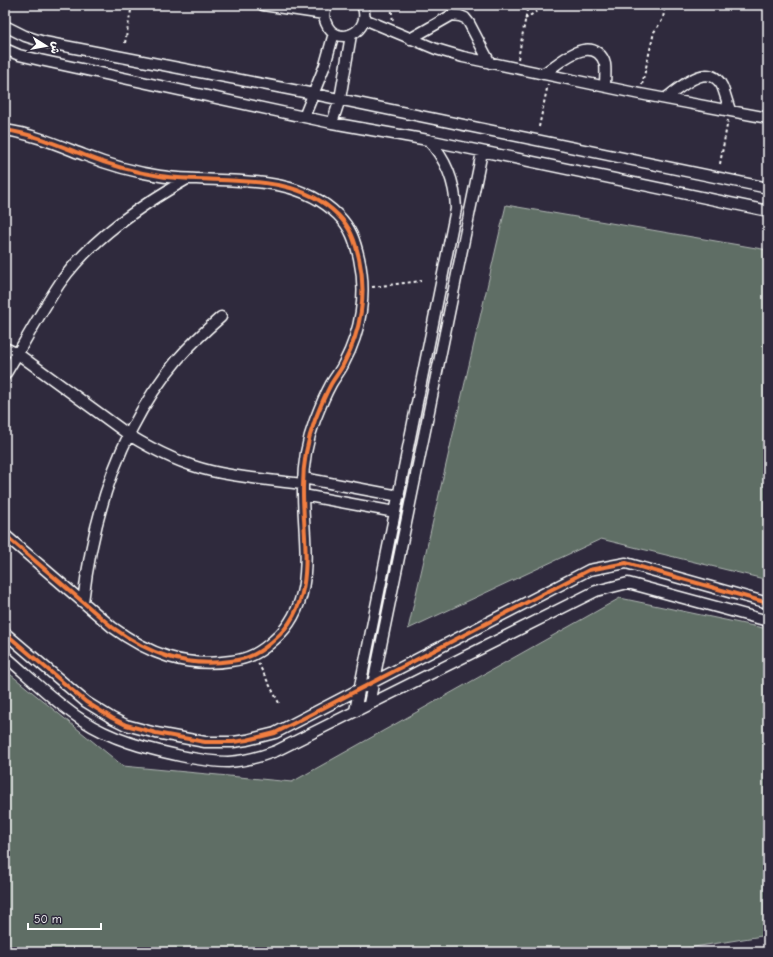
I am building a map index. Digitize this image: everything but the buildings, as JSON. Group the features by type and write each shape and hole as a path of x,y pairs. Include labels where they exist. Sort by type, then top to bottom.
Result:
{"street":[{"path":"263,5 325,9 326,25 334,33 340,35 351,35 360,29 364,19 364,10 362,5"},
{"path":"410,39 452,15 460,16 465,18 469,23 490,63"},
{"path":"364,19 436,49 463,57 640,94 768,118"},
{"path":"5,26 25,36 44,42 340,99 768,188"},
{"path":"304,117 325,65 334,33"},
{"path":"332,123 340,99 351,35"},
{"path":"5,49 19,55 40,60 332,123 428,140 768,211"},
{"path":"547,74 577,52 585,49 593,50 600,55 605,62 605,86"},
{"path":"666,98 693,79 706,75 713,77 718,81 722,87 730,110"},
{"path":"5,130 37,137 108,164 134,171 187,179 272,183 307,193 323,202 349,227 359,259 363,288 362,307 352,347 320,406 306,453 303,481 306,568 302,598 289,624 280,636 269,645 254,655 241,660 213,664 191,662 168,657 125,636 5,535"},
{"path":"355,711 456,209 455,189 449,171 440,154 428,140"},
{"path":"369,704 482,152"},
{"path":"5,375 61,282 82,258 106,234 131,214 187,179"},
{"path":"83,602 90,552 98,516 129,435 143,408 160,382 178,359 221,317"},
{"path":"5,348 18,354 129,435 168,456 209,471 231,476 303,481 398,496"},
{"path":"303,495 395,512"},
{"path":"5,632 86,702 112,718 141,730 205,742 240,741 275,733 589,570 626,563 768,603"},
{"path":"5,656 71,712 95,728 122,741 138,746 214,762 233,761 264,756 276,751 596,591 628,584 768,621"}],"path":[{"path":"125,43 132,5"},
{"path":"391,5 393,20 391,31"},
{"path":"516,68 528,5"},
{"path":"640,94 654,32 662,19 665,5"},
{"path":"525,19 537,11"},
{"path":"539,127 547,74"},
{"path":"720,164 730,110"},
{"path":"363,288 421,281"},
{"path":"254,655 279,702"}],"green space":[{"path":"506,205 768,250 768,580 601,539 408,629"},
{"path":"620,598 768,629 768,935 663,952 5,952 5,670 123,766 292,782"}],"cycle path":[{"path":"5,130 35,137 122,168 160,176 230,180 277,185 299,191 320,200 338,215 352,235 357,252 362,285 361,312 355,338 343,366 331,384 321,406 312,428 306,453 303,487 306,548 305,568 303,588 298,607 288,624 274,640 264,648 243,659 214,663 168,657 140,645 112,627 5,535"},
{"path":"5,633 86,702 126,725 156,733 205,742 233,742 275,733 589,570 626,563 768,603"}]}
